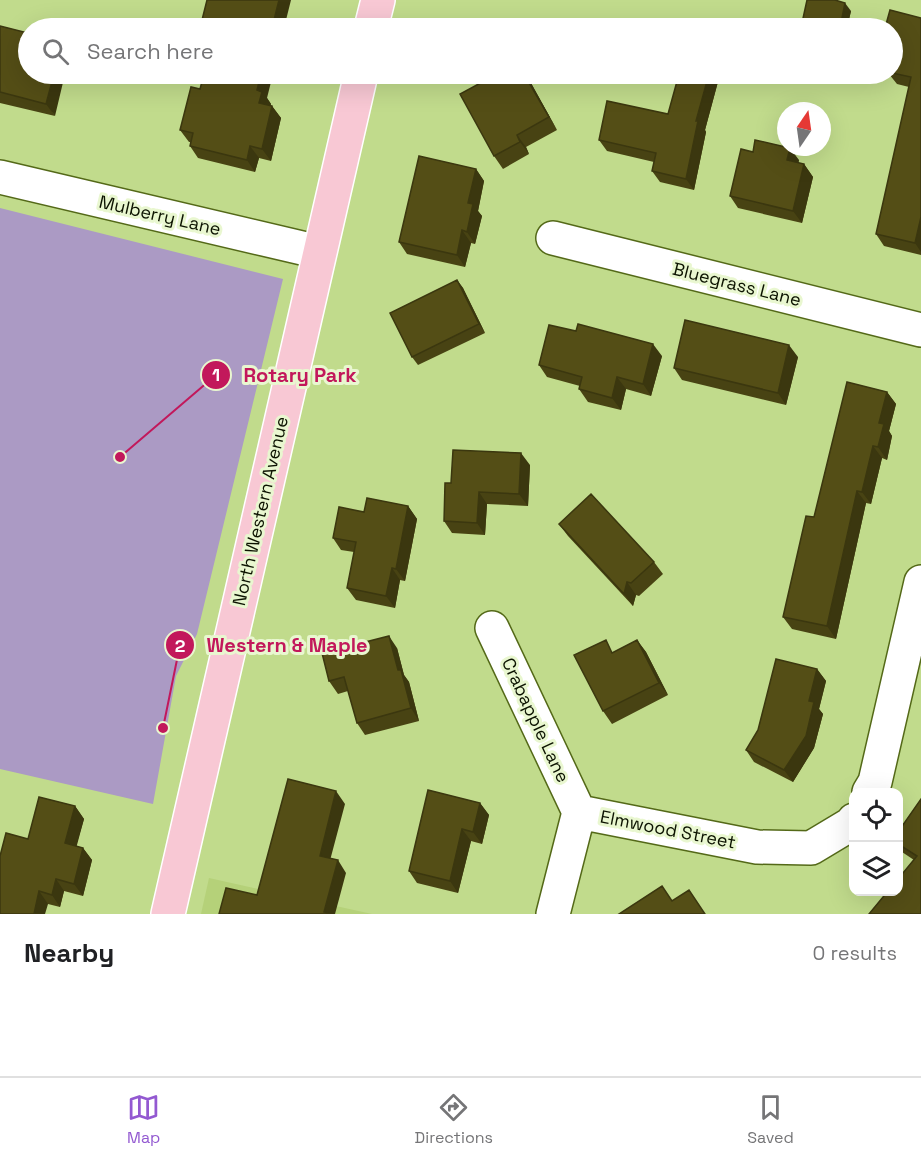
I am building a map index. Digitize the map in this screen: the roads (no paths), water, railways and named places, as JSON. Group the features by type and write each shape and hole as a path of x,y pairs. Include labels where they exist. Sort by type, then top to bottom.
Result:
{"main road":[{"path":"374,18 378,0"},
{"name":"North Western Avenue","path":"168,914 359,84"}],"street":[{"name":"Mulberry Lane","path":"0,177 319,252"},
{"name":"Bluegrass Lane","path":"553,238 921,330"},
{"path":"871,788 875,782 921,582"},
{"name":"Crabapple Lane","path":"492,628 579,812"},
{"name":"Elmwood Street","path":"554,914 579,812 757,847 811,848 849,825"}],"place":[{"name":"Rotary Park","path":"120,457"},
{"name":"Western & Maple","path":"163,728"}]}
